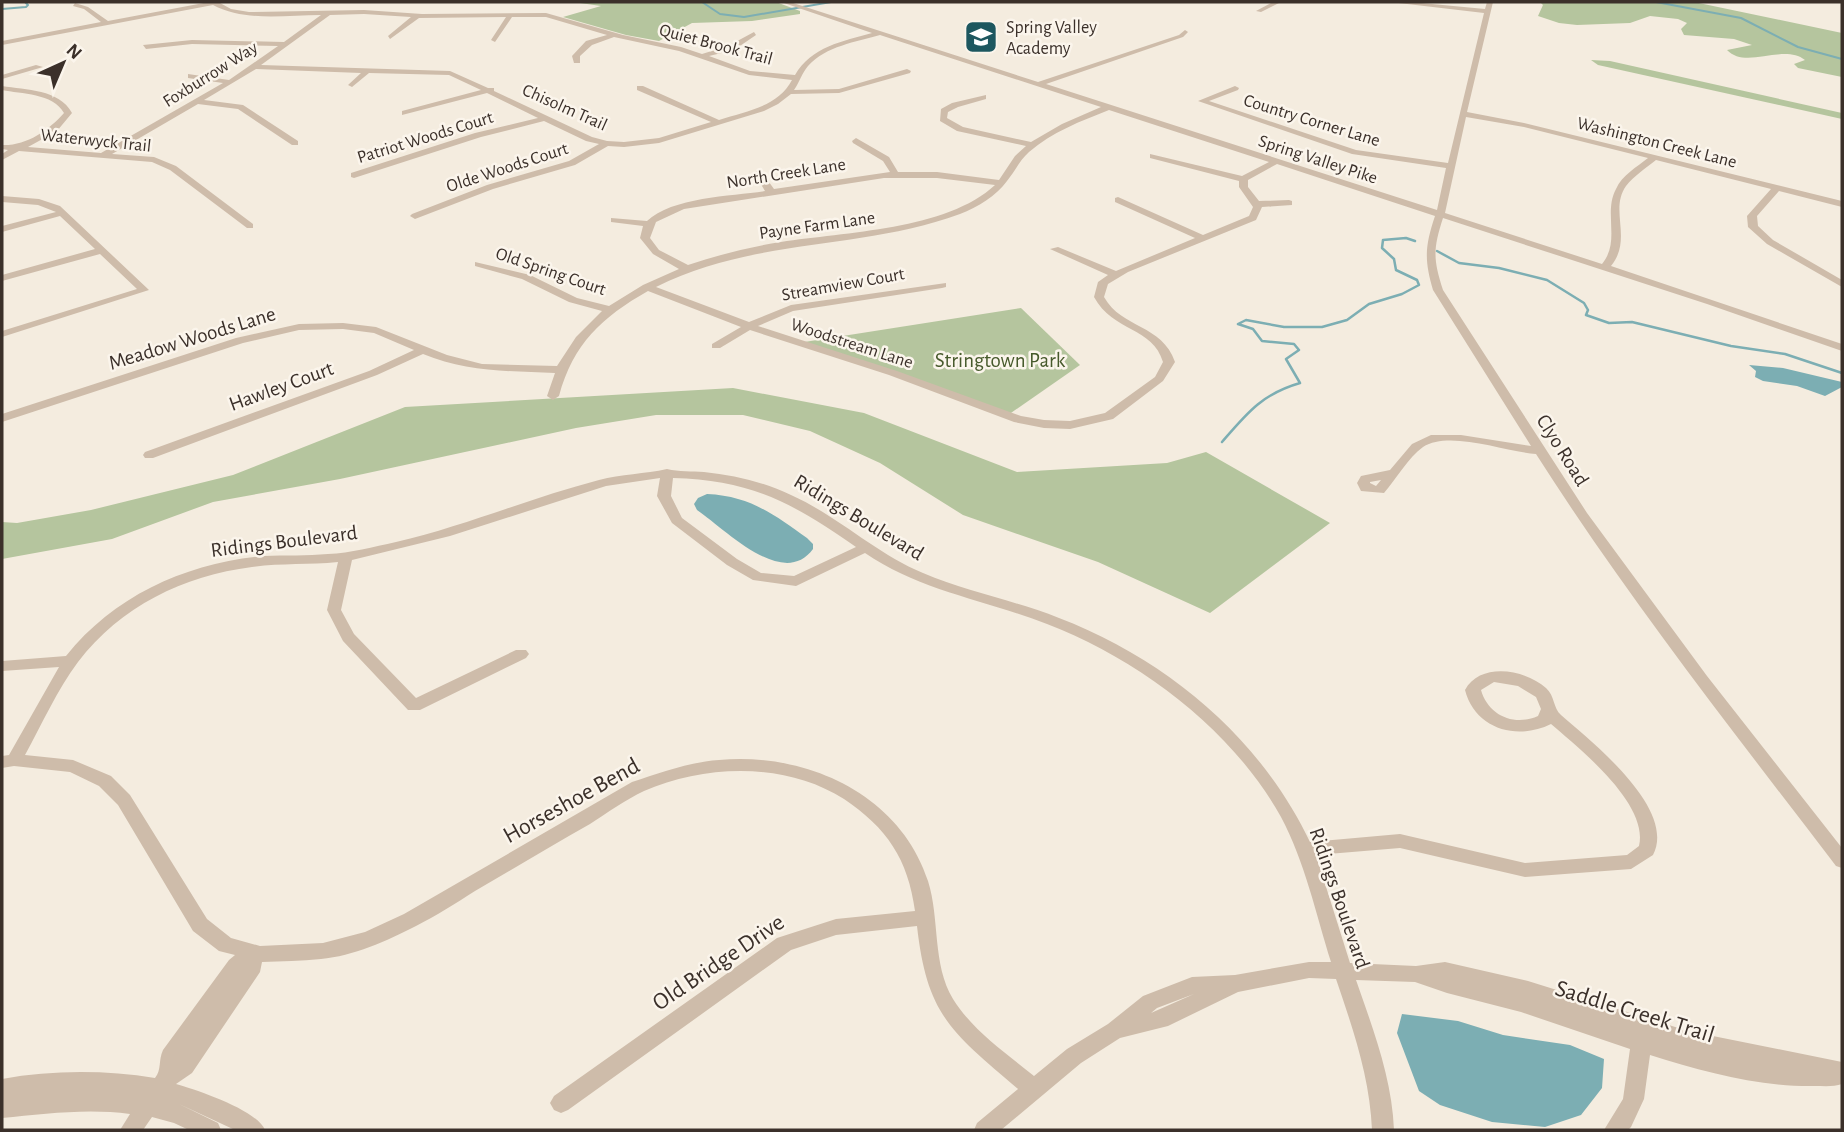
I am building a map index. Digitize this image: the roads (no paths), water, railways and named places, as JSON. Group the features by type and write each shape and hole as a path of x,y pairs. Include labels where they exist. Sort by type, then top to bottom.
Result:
{"street":[{"path":"2,43 216,2"},
{"name":"Quiet Brook Trail","path":"216,2 226,10 240,14 370,12 417,16 555,16 613,35 681,49 750,73 798,79"},
{"name":"Spring Valley Pike","path":"783,2 1757,317 1842,348"},
{"path":"1259,11 1278,2"},
{"path":"1394,2 1489,6"},
{"path":"75,5 86,8 107,23"},
{"name":"Clyo Road","path":"1489,6 1429,255 1438,290 1581,513 1656,619 1842,861"},
{"name":"Foxburrow Way","path":"104,155 231,82 328,13"},
{"path":"495,40 511,14"},
{"path":"390,37 417,16"},
{"path":"1039,84 1173,39 1185,32"},
{"name":"Chisolm Trail","path":"253,67 450,73 491,90 589,139 632,144 659,141 766,107 790,92 806,64 818,55 880,33"},
{"path":"2,34 11,41"},
{"path":"702,56 731,48 754,34"},
{"path":"577,61 576,56 585,46 613,35"},
{"path":"146,47 197,42 285,44"},
{"path":"2,77 39,67"},
{"path":"352,85 368,70"},
{"path":"790,92 814,94 839,91 907,71"},
{"path":"191,76 231,82"},
{"path":"2,88 49,98 63,104 67,109 66,118 60,124 2,157"},
{"path":"640,88 718,122"},
{"name":"Country Corner Lane","path":"1235,88 1202,101 1355,152 1451,166"},
{"path":"405,113 491,90"},
{"path":"983,97 951,107 943,114 943,119 960,129 1032,145"},
{"path":"196,102 240,107 295,143"},
{"name":"Payne Farm Lane","path":"553,396 560,370 575,343 610,310 647,287 687,269 762,248 877,233 928,220 979,202 1002,183 1020,156 1032,145 1063,126 1109,107"},
{"name":"Washington Creek Lane","path":"1462,114 1516,123 1842,204"},
{"name":"Patriot Woods Court","path":"354,175 478,135 546,118"},
{"path":"856,141 886,159 895,174"},
{"name":"Olde Woods Court","path":"415,216 490,187 572,163 606,143"},
{"name":"Waterwyck Trail","path":"2,147 145,159 166,164 250,226"},
{"path":"1153,156 1243,179 1275,162"},
{"path":"1604,268 1617,253 1619,192 1625,182 1655,157"},
{"path":"758,173 771,192"},
{"name":"North Creek Lane","path":"649,224 659,216 684,206 895,174 937,174 1002,183"},
{"path":"1055,249 1115,274 1253,218 1258,211 1244,187 1243,179"},
{"path":"1777,188 1752,216 1753,227 1770,242 1842,284"},
{"path":"2,199 47,203 62,213 144,288 143,291 2,334"},
{"path":"1118,200 1203,238"},
{"path":"1256,204 1289,203"},
{"path":"2,229 62,213"},
{"path":"614,220 649,224 645,232 649,246 687,269"},
{"path":"2,278 102,250"},
{"name":"Old Spring Court","path":"479,264 526,276 573,300 610,310"},
{"name":"Woodstream Lane","path":"647,287 751,327 893,373 1018,419 1059,425 1087,422 1116,412 1158,379 1169,362 1161,344 1111,314 1100,303 1100,286 1115,274"},
{"name":"Streamview Court","path":"716,346 770,316 791,308 942,285"},
{"name":"Meadow Woods Lane","path":"2,418 240,340 285,329 331,325 384,332 457,362 482,367 560,370"},
{"name":"Hawley Court","path":"149,455 373,373 424,349"},
{"path":"1394,473 1416,447 1433,438 1540,450"},
{"path":"667,473 664,496 677,520 732,562 758,577 796,582 865,548"},
{"name":"Ridings Boulevard","path":"8,761 71,661 86,642 125,607 173,582 220,566 346,556 441,535 595,484 636,476 667,473 712,477 774,491 805,507 865,548 926,580 1027,611 1076,630 1167,684 1213,721 1256,765 1284,807 1305,849 1368,1048 1387,1129"},
{"path":"346,556 334,610 348,638 414,706 521,654"},
{"path":"2,666 71,661"},
{"path":"1305,849 1400,841 1525,870 1631,862 1647,850 1650,833 1641,812 1608,767 1549,713 1549,705 1538,689 1516,678 1492,676 1476,684 1473,690 1479,708 1500,722 1513,726 1537,725 1545,720 1549,713"},
{"name":"Horseshoe Bend","path":"8,761 73,766 105,781 124,800 200,925 226,945 256,954 323,951 368,939 411,920 638,788 676,774 721,765 778,768 804,774 855,797 880,816 904,844 919,881 935,980 946,1006 966,1028 1034,1090"},
{"name":"Old Bridge Drive","path":"561,1103 784,944 813,931 837,925 925,918"},
{"path":"131,1130 165,1081 185,1066 253,966 256,954"},
{"name":"Saddle Creek Trail","path":"985,1130 1074,1056 1115,1030 1161,1020 1234,984 1309,970 1416,974 1445,970 1528,990 1688,1040 1842,1074"},
{"name":"Saddle Creek Trail","path":"1416,974 1450,987 1534,1007 1676,1055 1748,1071 1802,1079 1842,1074"},
{"path":"1615,1130 1629,1113 1638,1084 1641,1043"},
{"path":"2,1089 57,1083 165,1081 254,1130"},
{"path":"2,1108 54,1102 117,1101 168,1110 210,1130"}],"water":[{"path":"1749,365 1783,368 1842,382 1842,387 1825,396 1797,386 1763,381 1755,377 1756,371"},
{"path":"707,494 749,502 807,538 813,544 813,549 801,560 786,563 770,560 754,552 697,510 694,504 698,498"},
{"path":"1402,1014 1458,1021 1503,1035 1570,1045 1604,1059 1602,1088 1581,1115 1545,1127 1492,1122 1440,1105 1419,1091 1397,1033"}],"waterway":[{"path":"2,9 26,7 28,5 25,2"},
{"path":"454,2 495,2"},
{"path":"702,2 720,14 744,17 831,2"},
{"path":"832,2 875,2"},
{"path":"1656,2 1741,18 1798,47 1842,59"},
{"path":"1222,442 1248,413 1265,399 1300,383 1286,359 1299,350 1294,344 1262,341 1253,329 1238,324 1246,320 1284,327 1322,327 1347,320 1369,304 1402,294 1419,285 1417,280 1396,270 1394,259 1382,248 1383,240 1406,238 1415,241"},
{"path":"1437,251 1459,263 1499,268 1547,280 1584,303 1588,310 1586,315 1609,323 1632,322 1731,346 1785,354 1842,373"}],"place":[{"name":"Spring Valley Academy","path":"981,37"}],"park label":[{"name":"Stringtown Park","path":"1000,360"}]}
